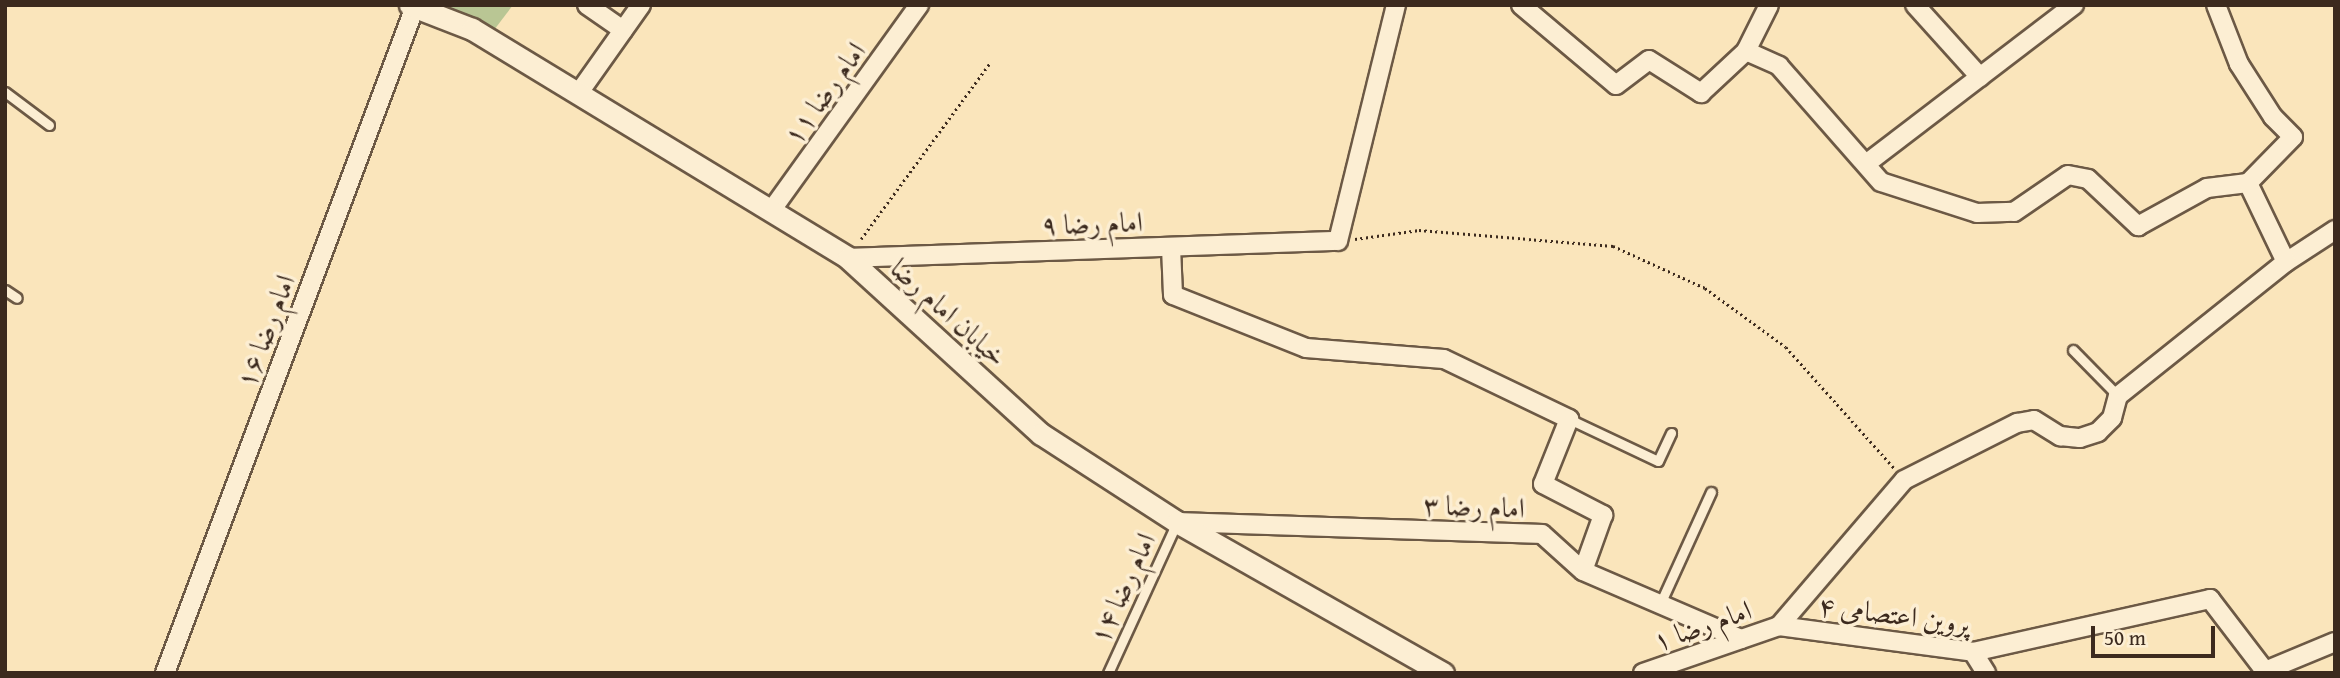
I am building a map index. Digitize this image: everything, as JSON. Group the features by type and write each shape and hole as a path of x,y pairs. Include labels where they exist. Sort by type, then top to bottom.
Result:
{"street":[{"path":"587,5 624,30"},
{"path":"578,94 641,5"},
{"name":"امام رضا ۱۱","path":"771,211 919,5"},
{"path":"1338,241 1396,5"},
{"path":"1521,5 1616,85 1649,60 1701,93 1746,51 1769,5"},
{"path":"1915,5 1980,77"},
{"path":"1866,164 2074,5"},
{"path":"1746,51 1779,65 1881,182 1977,213 2014,212 2068,175 2088,178 2138,226 2207,188 2248,183 2293,137 2273,117 2239,64 2216,5"},
{"name":"خیابان امام رضا","path":"412,6 472,29 848,258 1041,434 1177,522 1433,670"},
{"name":"امام رضا ۱۶","path":"165,673 412,6"},
{"path":"2248,183 2286,262"},
{"path":"1779,626 1904,480 2017,423 2034,420 2060,436 2080,438 2098,432 2112,418 2118,396 2286,262 2335,230"},
{"name":"امام رضا ۹","path":"848,258 1338,241"},
{"path":"1171,247 1173,295 1306,348 1444,359 1569,419 1543,484 1603,515 1583,571"},
{"name":"امام رضا ۳","path":"1177,522 1542,534 1583,571 1741,639"},
{"name":"پروین اعتصامی ۴","path":"1779,626 1973,652 2210,599 2265,671 2335,642"},
{"name":"امام رضا ۱","path":"1643,673 1779,626"},
{"path":"1973,652 1986,673"}],"lane":[{"path":"5,92 49,125"},
{"path":"5,289 17,298"},
{"path":"2073,350 2118,396"},
{"path":"1569,419 1658,461 1671,433"},
{"path":"1660,604 1711,492"},
{"name":"امام رضا ۱۴","path":"1108,673 1177,522"}],"path":[{"path":"848,258 989,64"},
{"path":"1338,241 1419,230 1614,246 1705,288 1786,347 1904,480"}],"green space":[{"path":"429,5 513,5 491,34"}]}
